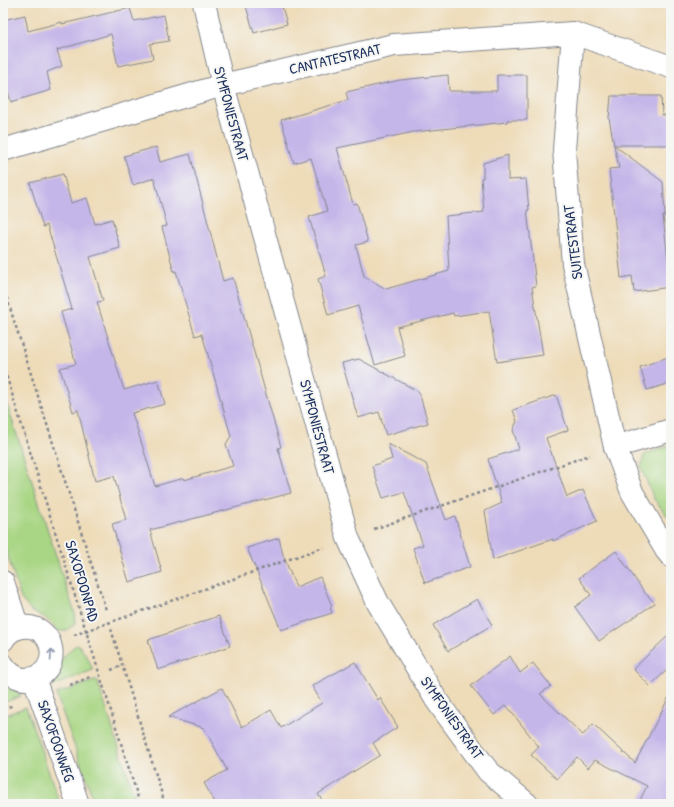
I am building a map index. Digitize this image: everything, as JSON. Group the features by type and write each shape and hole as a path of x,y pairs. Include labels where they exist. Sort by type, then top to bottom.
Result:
{"street":[{"name":"SYMFONIESTRAAT","path":"204,3 223,85 348,538 378,603 437,701 488,771 527,804"},
{"name":"CANTATESTRAAT","path":"3,150 223,85 394,45 573,33 671,67"},
{"name":"SUITESTRAAT","path":"573,33 564,150 573,264 615,447 632,492 671,556"},
{"path":"615,447 671,430"},
{"path":"3,582 10,634 31,627 43,632 51,643 52,660 48,668 42,674 34,678 27,679 20,678 7,671 3,665"},
{"name":"SAXOFOONWEG","path":"34,678 78,804"}],"path":[{"path":"3,286 106,610"},
{"name":"SAXOFOONPAD","path":"3,365 140,804"},
{"path":"111,629 165,804"},
{"path":"111,670 122,666"},
{"path":"63,687 90,677"}],"green space":[{"path":"3,392 75,614 75,624 65,631 57,631 44,617 31,611 21,599 3,541"},
{"path":"671,445 671,521 654,499 641,467 644,455"},
{"path":"78,644 88,658 93,670 53,686 60,662 72,648"},
{"path":"97,680 137,804 95,804 56,694"},
{"path":"3,681 14,688 21,696 3,703"},
{"path":"26,707 60,804 3,804 3,716"}],"building":[{"path":"245,3 281,3 287,24 254,33"},
{"path":"130,8 134,21 164,15 169,41 150,44 153,59 118,66 111,34 57,50 62,66 47,72 51,90 11,102 3,74 3,20 25,15 28,31 62,22 62,24"},
{"path":"448,75 449,91 497,91 497,75 527,75 527,120 507,120 507,122 414,132 337,148 353,204 357,203 368,242 356,245 364,276 386,289 449,271 446,216 484,212 481,178 483,178 483,163 508,155 508,180 526,179 529,210 527,210 536,286 532,287 543,355 497,362 489,311 454,316 453,313 397,327 405,356 375,365 358,306 328,315 318,279 326,276 309,217 327,211 311,158 294,163 281,120 348,100 346,92 400,80"},
{"path":"611,96 661,96 662,115 671,115 671,145 614,145 609,118"},
{"path":"614,145 663,182 665,216 663,216 671,287 634,292 632,276 621,278 609,169 619,168"},
{"path":"156,147 160,162 190,154 223,281 233,278 281,447 278,448 291,493 150,530 162,572 129,582 112,524 126,520 114,476 95,481 78,410 73,412 60,368 76,364 61,312 72,309 47,225 43,227 30,183 63,174 71,203 87,198 95,224 112,219 120,248 90,257 103,301 97,302 124,390 158,380 165,404 132,413 155,486 184,478 184,480 233,466 226,444 231,436 202,334 195,336 176,271 174,272 162,227 167,226 154,178 133,185 124,156"},
{"path":"671,356 671,383 647,390 640,367"},
{"path":"359,359 419,392 428,423 386,435 379,412 358,418 342,363"},
{"path":"556,395 568,430 546,438 567,497 583,490 597,521 553,541 553,539 493,560 485,511 502,503 488,459 519,449 513,430 517,421 513,410"},
{"path":"388,444 426,464 446,520 455,516 470,567 425,583 413,548 423,545 404,492 383,498 372,466 392,459"},
{"path":"279,538 283,555 296,587 320,577 332,606 330,607 332,613 281,630 247,548"},
{"path":"616,551 644,592 655,603 599,641 575,607 591,595 579,578"},
{"path":"477,599 492,625 448,651 433,625"},
{"path":"219,616 230,646 158,670 148,640"},
{"path":"671,633 671,666 650,686 633,669"},
{"path":"510,656 520,673 533,663 551,686 540,694 583,735 593,724 635,763 671,693 671,804 638,804 647,786 595,760 588,768 577,757 557,779 531,755 539,747 506,705 494,715 471,686"},
{"path":"355,662 378,700 380,698 398,727 373,743 380,755 318,794 325,804 216,804 204,783 227,770 204,728 168,717 222,688 242,727 271,710 281,728 322,703 312,686"}]}
